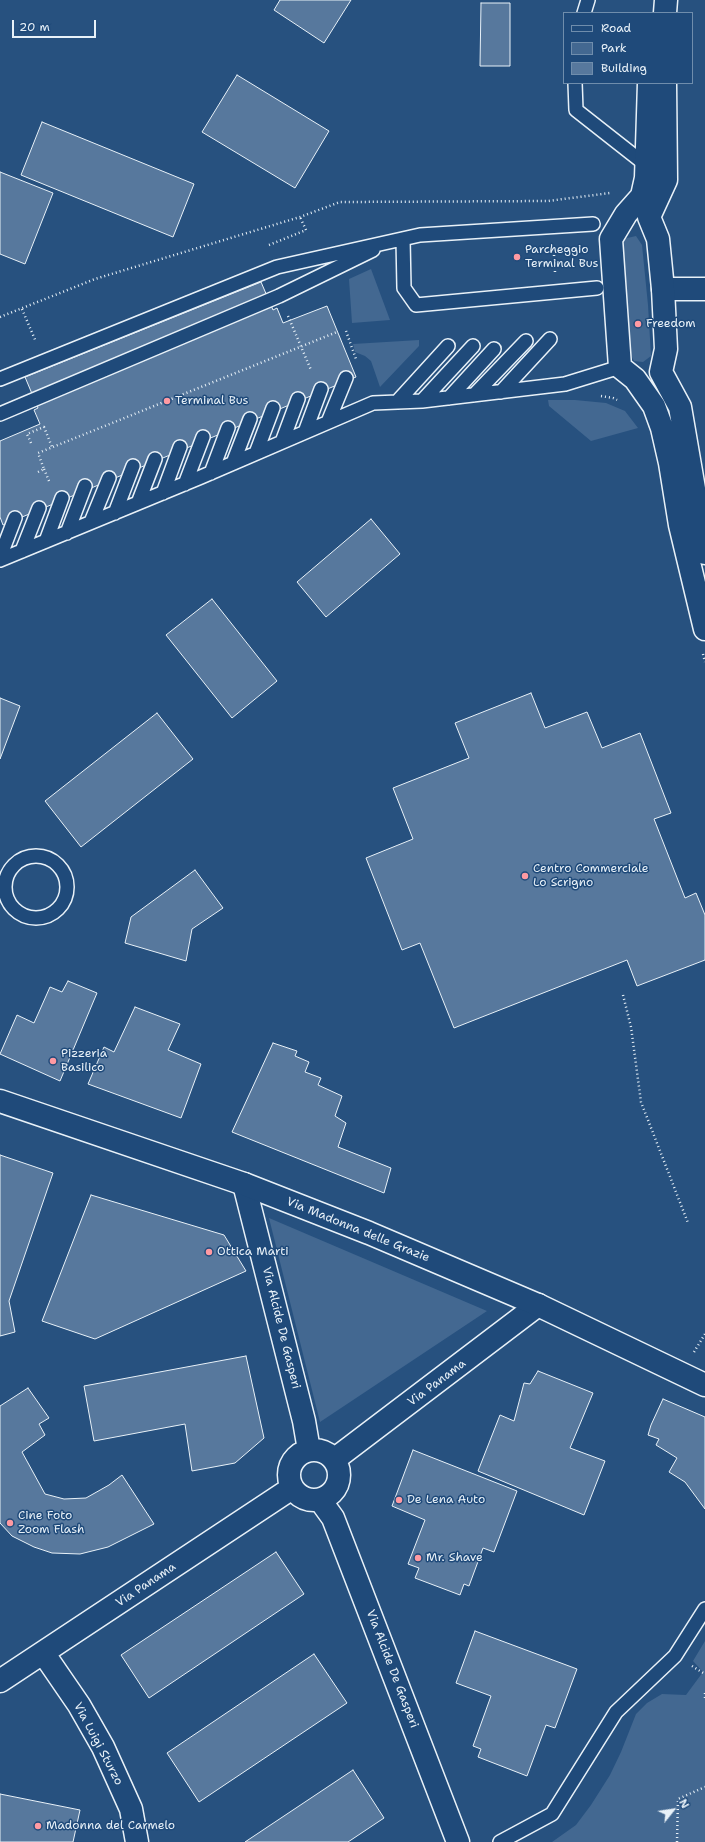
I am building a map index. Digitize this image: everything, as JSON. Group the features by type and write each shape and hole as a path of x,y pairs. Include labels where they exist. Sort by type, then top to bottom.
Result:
{"main road":[{"path":"651,12 652,0"},
{"path":"665,12 666,0"},
{"path":"649,84 646,178 642,196 626,214 611,239 627,373 654,406 662,428 670,463 680,525 705,629"},
{"path":"665,84 666,180 649,217 658,239 663,289 666,349 661,372 680,407 705,553"},
{"path":"626,214 649,217"},
{"path":"663,289 705,289"},
{"path":"627,373 661,372"},
{"name":"Via Madonna delle Grazie","path":"0,1100 244,1184 376,1236 538,1305 705,1385"},
{"name":"Via Alcide De Gasperi","path":"244,1184 310,1450"},
{"name":"Via Panama","path":"335,1459 538,1305"},
{"path":"310,1450 324,1451 335,1459 340,1475 339,1484 331,1494 320,1500 312,1501 304,1499 292,1488 289,1480 291,1465 296,1458 310,1450"},
{"name":"Via Panama","path":"0,1682 292,1488"},
{"name":"Via Alcide De Gasperi","path":"320,1500 333,1518 458,1842"},
{"name":"Via Luigi Sturzo","path":"44,1654 79,1705 103,1747 131,1809 137,1842"}],"lane":[{"path":"584,12 588,0"},
{"path":"575,84 576,110 646,165"},
{"path":"0,379 277,267 420,235 593,224"},
{"path":"399,239 404,288 416,305 597,288"},
{"path":"0,414 280,296 399,239"},
{"path":"474,395 526,340"},
{"path":"501,392 550,340"},
{"path":"397,402 448,346"},
{"path":"422,401 473,346"},
{"path":"449,398 494,349"},
{"path":"0,559 46,542 233,464 373,403 422,401 501,392 566,384 627,373"},
{"path":"328,422 346,378"},
{"path":"305,432 321,389"},
{"path":"282,442 298,400"},
{"path":"256,453 274,408"},
{"path":"233,464 250,419"},
{"path":"211,473 228,428"},
{"path":"185,484 203,437"},
{"path":"163,493 180,447"},
{"path":"138,503 155,459"},
{"path":"115,513 133,466"},
{"path":"91,522 109,478"},
{"path":"67,533 85,486"},
{"path":"46,542 62,498"},
{"path":"22,551 39,508"},
{"path":"0,559 15,518"},
{"path":"33,856 44,857 53,861 60,868 65,878 67,888 65,898 60,906 53,913 44,917 34,918 25,916 16,911 9,903 5,893 5,883 8,873 14,864 33,856"},
{"path":"500,1842 552,1814 616,1712 675,1656 705,1609"}],"path":[{"path":"0,317 95,279 300,217 340,202 548,200 611,193"},
{"path":"548,200 549,206"},
{"path":"267,246 306,230 300,217"},
{"path":"554,255 556,274"},
{"path":"22,309 37,344"},
{"path":"287,313 301,347"},
{"path":"346,331 359,366"},
{"path":"38,472 44,469 38,453 338,332"},
{"path":"31,443 27,434 44,427 52,447"},
{"path":"623,995 631,1027 641,1102 688,1223"},
{"path":"694,1352 705,1334"},
{"path":"692,1666 705,1674"},
{"path":"705,1693 705,1699"},
{"path":"677,1842 678,1799 705,1787"}],"green space":[{"path":"636,236 642,245 651,356 643,362 634,361 627,348 619,246 623,239"},
{"path":"371,269 390,320 352,323 349,279"},
{"path":"419,340 419,346 380,387 371,361 365,356 355,352 353,344"},
{"path":"548,400 575,400 606,403 625,411 638,428 591,441 549,406"},
{"path":"269,1218 487,1311 320,1422"},
{"path":"705,1641 705,1842 552,1842 576,1825 591,1805 610,1775 636,1714 647,1703 662,1694 686,1695 703,1672 693,1661"}],"building":[{"path":"280,0 351,0 324,43 274,10"},
{"path":"481,3 510,3 510,66 480,66"},
{"path":"237,75 329,131 295,188 202,132"},
{"path":"42,122 194,184 173,237 21,175"},
{"path":"0,172 53,193 25,264 0,254"},
{"name":"Terminal Bus","path":"261,282 273,310 277,308 283,323 327,306 356,377 3,525 0,517 0,441 40,424 34,410 38,408 25,377"},
{"path":"371,519 400,554 326,617 297,582"},
{"path":"212,599 277,681 232,718 166,635"},
{"name":"Centro Commerciale Lo Scrigno","path":"531,693 545,728 587,712 602,748 640,733 671,813 654,819 685,898 696,893 705,915 705,960 637,986 627,960 454,1028 420,943 402,950 366,858 413,839 393,788 469,758 455,723"},
{"path":"0,698 20,706 0,759"},
{"path":"157,713 193,759 81,847 45,801"},
{"path":"195,870 223,908 192,929 186,961 125,943 131,917"},
{"path":"68,981 97,993 60,1081 0,1054 17,1015 34,1023 50,987 62,992"},
{"path":"135,1007 180,1024 168,1050 201,1064 181,1118 88,1084 104,1047 114,1052"},
{"path":"273,1043 297,1051 295,1056 309,1062 305,1072 321,1078 318,1085 342,1096 335,1116 346,1123 338,1147 391,1168 384,1193 232,1132"},
{"path":"0,1155 53,1173 9,1301 15,1332 0,1336"},
{"path":"91,1195 224,1235 246,1271 95,1339 42,1321"},
{"path":"246,1356 264,1438 235,1463 192,1471 185,1424 94,1441 84,1386"},
{"path":"538,1371 593,1393 570,1448 605,1461 584,1515 478,1471 500,1415 514,1421 524,1383 530,1384"},
{"path":"28,1388 49,1418 39,1424 45,1435 22,1452 45,1494 64,1499 86,1498 109,1485 122,1475 154,1524 108,1547 80,1554 52,1553 34,1547 12,1536 0,1523 0,1406"},
{"path":"663,1399 705,1417 705,1509 685,1482 669,1472 677,1458 656,1445 659,1439 648,1435"},
{"path":"413,1450 517,1491 494,1552 483,1548 469,1586 464,1584 460,1595 415,1578 419,1568 408,1564 425,1520 392,1506"},
{"path":"276,1552 304,1594 149,1698 121,1655"},
{"path":"475,1631 577,1669 555,1728 546,1725 527,1776 478,1757 481,1749 473,1746 491,1696 456,1683"},
{"path":"314,1654 347,1703 199,1802 167,1753"},
{"path":"353,1770 384,1818 348,1842 245,1842"},
{"name":"Madonna del Carmelo","path":"0,1794 80,1810 73,1842 0,1842"}],"place":[{"name":"Parcheggio Terminal Bus","path":"517,257"},
{"name":"Freedom","path":"638,324"},
{"name":"Terminal Bus","path":"167,401"},
{"name":"Centro Commerciale Lo Scrigno","path":"525,876"},
{"name":"Pizzeria Basilico","path":"53,1061"},
{"name":"Ottica Marti","path":"209,1252"},
{"name":"De Lena Auto","path":"399,1500"},
{"name":"Cine Foto Zoom Flash","path":"10,1523"},
{"name":"Mr. Shave","path":"418,1558"},
{"name":"Madonna del Carmelo","path":"38,1826"}]}
